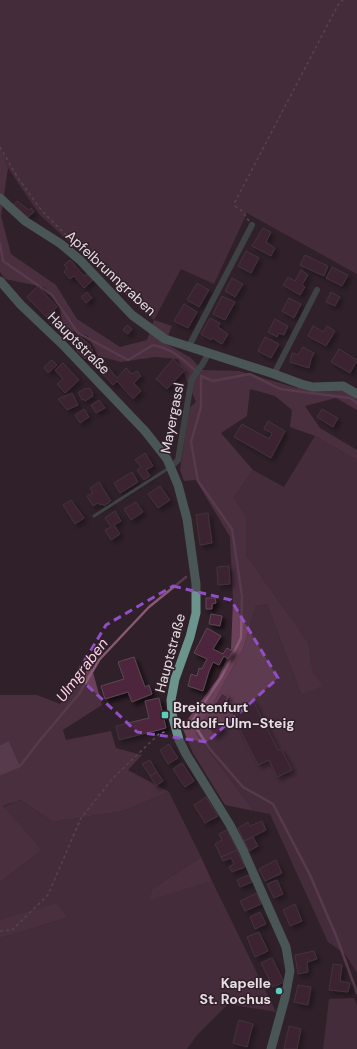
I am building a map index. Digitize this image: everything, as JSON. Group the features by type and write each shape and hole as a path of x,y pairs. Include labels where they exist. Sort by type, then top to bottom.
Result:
{"main road":[{"name":"Apfelbrunngraben","path":"0,198 25,221 62,244 80,260 132,315 165,339 308,386 343,386 357,394"},
{"name":"Hauptstraße","path":"0,281 21,305 136,421 154,442 177,480 183,503 196,584 196,614 173,688 171,700 174,727 186,754 230,825 243,850 286,947 290,971 285,998 271,1049"}],"street":[{"path":"188,346 252,225"},
{"path":"274,374 317,290"},
{"name":"Mayergassl","path":"170,467 178,460 191,382 194,374 206,361 208,352"}],"lane":[{"path":"94,516 170,467"}],"path":[{"path":"252,225 242,211 235,206 235,202 338,5 343,0"},
{"path":"0,147 18,178 42,211 69,239"},
{"path":"0,931 12,930 48,895 81,818 113,778 159,734 174,727"}],"highlighted area":[{"path":"173,586 231,600 278,678 207,742 137,732 76,675 106,625"}],"shaded area":[{"path":"0,0 357,0 357,274 247,213 214,284 181,269 154,320 39,214 8,168 0,146"},
{"path":"0,146 8,168 1,216 11,254 56,285 77,319 120,347 147,340 154,320 172,326 165,343 191,358 202,370 239,371 297,388 342,389 357,398 357,410 336,398 305,406 320,428 357,450 357,460 315,436 290,427 292,410 275,396 250,389 247,416 221,433 253,470 234,497 246,517 246,555 308,642 313,673 323,686 301,694 267,604 256,606 243,649 196,734 254,811 225,805 193,753 182,727 218,678 231,649 233,601 230,537 196,480 184,481 180,470 189,408 196,402 178,359 155,357 121,362 98,356 88,336 64,328 58,302 44,287 5,279 0,272"},
{"path":"315,436 357,460 357,973 345,954 328,942 270,814 254,811 196,734 243,649 256,606 267,604 301,694 313,673 308,642 246,555 246,517 234,497 253,470 284,487"},
{"path":"91,665 102,705 63,730 66,740 111,731 116,748 142,755 128,770 169,792 123,811 53,822 21,800 3,806 42,850 0,882 0,774 20,766 9,741 0,745 0,695 37,695 60,704"},
{"path":"9,741 20,766 0,774 0,745"},
{"path":"169,792 201,857 152,889 151,899 212,881 276,1012 228,1004 197,1035 187,1049 0,1049 0,938 67,918 0,920 0,882 42,850 3,807 21,800 53,822 123,811"},
{"path":"201,857 212,881 150,900 152,889"},
{"path":"57,903 67,918 0,938 0,920"},
{"path":"354,998 357,1006 357,1049 323,1049 329,999"}],"building":[{"path":"17,201 29,210 31,208 34,212 28,217 13,206"},
{"path":"263,228 271,232 266,242 275,248 271,256 252,246"},
{"path":"246,251 259,258 251,273 238,266"},
{"path":"305,255 328,266 324,276 300,265"},
{"path":"70,260 84,276 88,273 94,279 84,288 74,276 70,279 64,272 67,268 64,265"},
{"path":"332,267 348,275 342,286 326,278"},
{"path":"301,270 308,275 302,285 305,287 300,295 283,285 288,277 295,281"},
{"path":"232,278 243,284 235,297 225,291"},
{"path":"197,283 209,290 199,307 187,300"},
{"path":"38,286 57,307 46,317 27,297"},
{"path":"87,292 92,298 86,303 81,297"},
{"path":"331,292 340,297 335,306 326,302"},
{"path":"222,296 235,302 225,320 213,314"},
{"path":"289,298 301,304 294,318 282,311"},
{"path":"184,304 197,312 188,328 174,321"},
{"path":"210,318 220,323 218,327 228,334 222,344 201,334"},
{"path":"275,319 288,326 284,335 279,333 277,337 268,332"},
{"path":"127,325 132,329 128,334 123,330"},
{"path":"313,326 324,332 327,326 335,331 326,346 308,336"},
{"path":"78,335 91,346 90,347 93,350 85,359 77,351 81,346 74,340"},
{"path":"265,337 279,344 271,358 258,351"},
{"path":"303,347 314,353 309,368 290,362 292,353 298,355"},
{"path":"339,349 357,360 350,373 331,362"},
{"path":"173,359 185,370 167,389 156,379"},
{"path":"52,360 57,365 48,373 44,367"},
{"path":"63,363 79,380 65,393 57,384 63,379 55,370"},
{"path":"108,367 117,378 126,368 132,374 137,371 141,376 134,383 141,391 133,399 117,381 113,385 102,373"},
{"path":"89,388 93,393 93,396 85,401 84,399 82,400 79,392"},
{"path":"72,393 78,405 67,410 58,399"},
{"path":"99,400 105,408 96,413 91,405"},
{"path":"84,409 89,417 80,423 75,415"},
{"path":"322,409 338,418 333,427 317,417"},
{"path":"268,421 285,431 271,458 234,437 242,424 269,439 272,433 264,429"},
{"path":"145,453 153,466 146,470 150,476 144,480 137,470 141,467 135,460"},
{"path":"132,472 138,482 120,493 114,483"},
{"path":"99,482 111,501 104,506 103,504 100,505 98,503 93,506 87,496 93,493 90,488"},
{"path":"160,486 170,500 158,508 148,494"},
{"path":"71,500 84,518 75,524 63,505"},
{"path":"136,502 143,512 131,520 124,509"},
{"path":"115,511 121,521 114,525 120,534 111,540 105,530 111,527 105,518"},
{"path":"208,513 212,543 200,545 196,515"},
{"path":"229,566 230,584 218,585 217,567"},
{"path":"206,598 215,598 216,603 212,604 212,609 206,609"},
{"path":"211,614 222,616 220,626 209,624"},
{"path":"207,628 221,636 213,649 223,654 227,648 233,651 228,659 224,656 219,665 213,662 203,691 188,686 191,674 197,676 199,668 202,669 207,659 194,653"},
{"path":"134,657 145,687 149,685 152,694 132,702 128,692 105,699 101,686 124,679 118,662"},
{"path":"222,693 228,697 222,708 215,704"},
{"path":"159,698 166,728 119,740 116,726 149,718 145,701"},
{"path":"252,699 278,750 281,749 292,770 277,777 269,760 258,765 230,710"},
{"path":"219,722 224,728 215,736 210,730"},
{"path":"169,744 178,758 168,764 160,750"},
{"path":"150,760 157,772 150,776 142,764"},
{"path":"182,763 194,781 185,787 173,769"},
{"path":"157,772 163,781 156,786 150,776"},
{"path":"206,797 218,816 205,823 194,805"},
{"path":"262,821 266,830 244,841 238,828 248,822 250,826"},
{"path":"227,830 237,850 221,857 215,844 222,840 219,834"},
{"path":"253,837 258,846 249,851 244,841"},
{"path":"237,850 245,867 232,872 229,867 234,864 231,858 223,861 221,857"},
{"path":"276,860 282,873 265,881 259,869"},
{"path":"249,875 252,882 240,887 237,880"},
{"path":"277,880 283,894 274,898 267,884"},
{"path":"257,893 261,904 245,911 240,901"},
{"path":"295,904 302,921 290,926 283,910"},
{"path":"260,912 266,924 255,929 250,917"},
{"path":"259,932 268,951 255,957 247,937"},
{"path":"314,951 317,959 307,962 308,972 298,974 295,955"},
{"path":"272,958 284,982 273,987 261,963"},
{"path":"333,964 342,965 340,981 350,983 348,992 329,990"},
{"path":"298,985 311,987 308,1005 294,1002"},
{"path":"239,1020 253,1024 247,1047 233,1043"},
{"path":"289,1026 301,1029 297,1049 284,1049"}],"waterway":[{"path":"0,243 3,261 52,295 78,333 128,360 153,345 161,347 177,355 197,372"},
{"path":"201,376 213,381 250,374 280,389 350,398 357,403"},
{"path":"201,376 201,407 191,442 198,481 232,529 242,596 241,638 222,676 192,721 209,748 243,787 273,804 310,875 337,938 357,993"},
{"name":"Ulmgraben","path":"0,774 20,766 79,694 99,660 149,607 186,577"}],"place":[{"name":"Breitenfurt Rudolf-Ulm-Steig","path":"165,715"},
{"name":"Kapelle St. Rochus","path":"279,991"}]}
